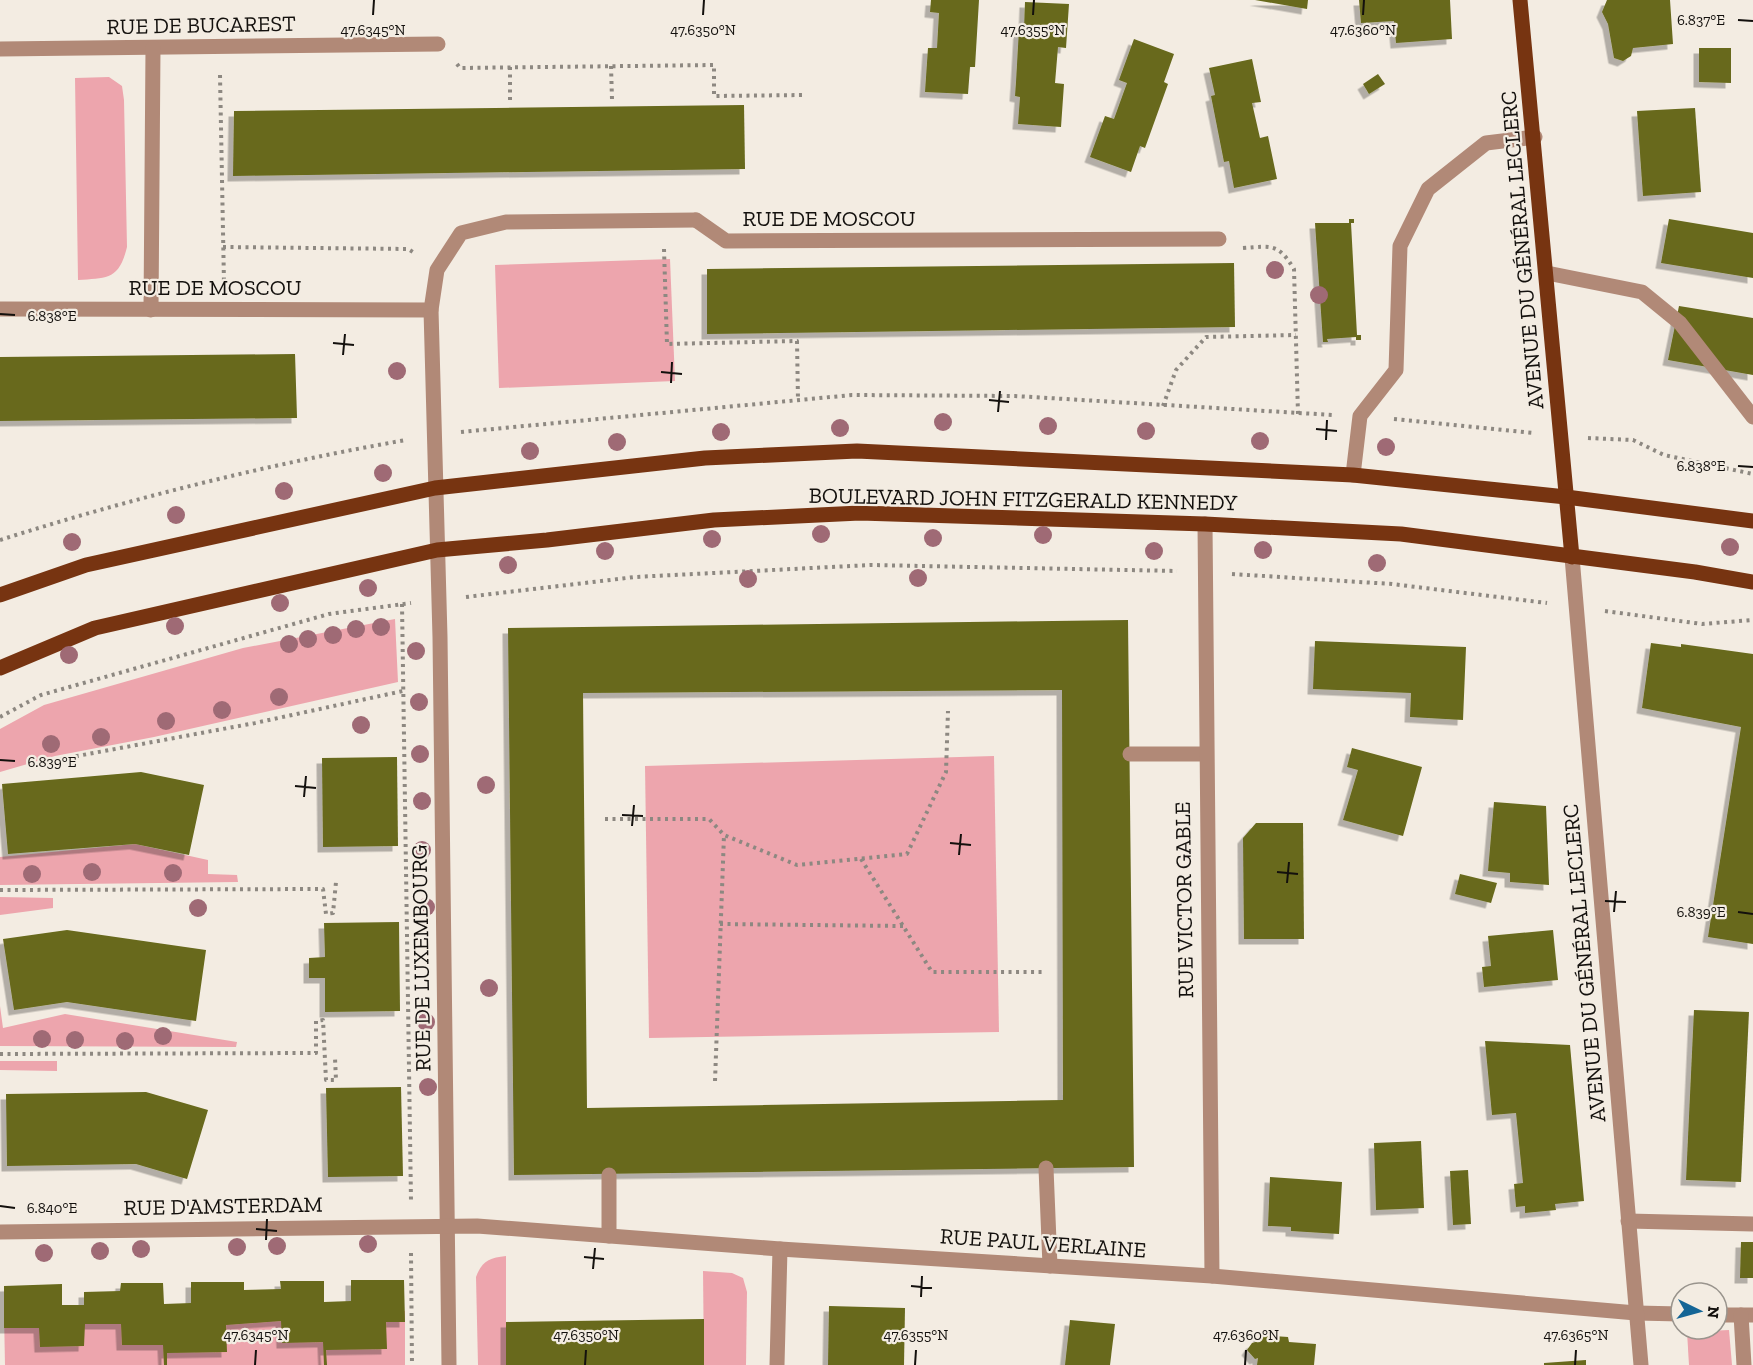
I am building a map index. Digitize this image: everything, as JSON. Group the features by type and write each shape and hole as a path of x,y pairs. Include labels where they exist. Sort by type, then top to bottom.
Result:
{"main road":[{"name":"AVENUE DU GÉNÉRAL LECLERC","path":"1520,0 1535,137 1572,557"},
{"name":"BOULEVARD JOHN FITZGERALD KENNEDY","path":"0,595 86,565 435,488 705,458 857,451 1353,475 1566,496 1753,521"},
{"name":"BOULEVARD JOHN FITZGERALD KENNEDY","path":"0,668 95,628 437,550 547,540 714,520 860,513 1205,524 1401,534 1753,582"}],"street":[{"name":"RUE DE BUCAREST","path":"0,49 438,44"},
{"path":"151,310 153,48"},
{"path":"1353,475 1360,416 1396,370 1400,246 1428,189 1486,143 1535,137"},
{"name":"RUE DE MOSCOU","path":"435,488 431,310 437,270 461,233 507,222 696,220 726,241 1219,239"},
{"path":"1547,273 1642,292 1680,323 1753,417"},
{"name":"RUE DE MOSCOU","path":"0,309 431,310"},
{"path":"435,488 437,550"},
{"name":"RUE VICTOR GABLE","path":"1205,524 1205,754 1212,1276"},
{"name":"RUE DE LUXEMBOURG","path":"437,550 448,1365"},
{"name":"AVENUE DU GÉNÉRAL LECLERC","path":"1572,557 1641,1365"},
{"path":"1130,754 1205,754"},
{"path":"1046,1168 1050,1266"},
{"path":"609,1175 609,1236"},
{"path":"1628,1221 1753,1224"},
{"name":"RUE D'AMSTERDAM","path":"0,1232 446,1224"},
{"name":"RUE PAUL VERLAINE","path":"446,1224 780,1249 1212,1276 1636,1313 1669,1314"},
{"path":"777,1365 780,1249"},
{"path":"1729,1315 1747,1315 1744,1365"}],"path":[{"path":"220,47 224,309"},
{"path":"460,68 714,65 714,96 805,95"},
{"path":"610,66 612,99"},
{"path":"510,67 510,101"},
{"path":"664,220 667,344 797,341 798,400"},
{"path":"1219,239 1236,249 1269,246 1283,252 1294,269 1298,414"},
{"path":"223,247 408,249 437,270"},
{"path":"1163,406 1176,370 1206,336 1296,335"},
{"path":"0,717 53,691 329,614 634,576 871,565 1204,572 1392,584 1702,624 1753,620"},
{"path":"402,604 412,1365"},
{"path":"62,759 255,723 403,691"},
{"path":"605,819 709,819 724,835 797,865 907,854 946,772 948,711"},
{"path":"715,1082 724,835"},
{"path":"861,859 932,972 1043,972"},
{"path":"0,890 323,889 326,914 333,913 336,882"},
{"path":"720,924 904,926"},
{"path":"0,1054 316,1053 316,1021 323,1020 326,1080 336,1080 335,1058"}],"shaded area":[{"path":"109,77 122,86 124,100 127,247 124,258 116,271 97,279 78,280 75,78"},
{"path":"670,259 675,381 499,388 495,265"},
{"path":"395,619 398,682 154,737 55,756 0,772 0,729 44,705 243,648"},
{"path":"994,756 999,1032 649,1038 645,766"},
{"path":"135,844 208,860 208,874 237,875 238,882 0,885 0,857"},
{"path":"0,897 53,898 53,908 0,915"},
{"path":"0,1006 3,1028 65,1014 237,1042 236,1047 0,1046"},
{"path":"0,1061 57,1061 57,1071 0,1070"},
{"path":"506,1256 506,1365 478,1365 476,1277 487,1261"},
{"path":"703,1271 732,1273 743,1278 747,1292 746,1365 704,1365"},
{"path":"405,1311 405,1365 5,1365 4,1314"},
{"path":"1729,1330 1732,1365 1689,1365 1688,1341 1729,1341"}],"building":[{"path":"931,0 979,0 975,67 970,67 968,94 925,92 928,48 937,48 939,13 930,12"},
{"path":"1255,0 1308,0 1307,9"},
{"path":"1359,0 1450,0 1452,39 1396,43 1394,21 1361,23"},
{"path":"1607,0 1670,0 1673,44 1633,48 1631,56 1623,61 1614,58 1608,24 1602,12"},
{"path":"1025,2 1069,4 1066,48 1058,47 1055,83 1064,84 1061,127 1018,124 1020,97 1015,96 1019,29 1024,29"},
{"path":"1134,39 1174,54 1164,82 1168,84 1145,148 1140,146 1131,172 1090,157 1105,116 1114,119 1127,83 1119,80"},
{"path":"1699,48 1731,48 1731,83 1699,82"},
{"path":"1252,59 1261,102 1252,103 1260,138 1268,136 1277,179 1234,188 1229,161 1224,162 1211,96 1215,95 1209,68"},
{"path":"1378,74 1385,84 1369,94 1363,84"},
{"path":"744,105 745,169 233,176 234,111"},
{"path":"1695,108 1701,192 1643,196 1637,111"},
{"path":"1349,219 1354,219 1354,223 1351,223 1357,335 1361,335 1361,340 1356,340 1356,337 1327,339 1328,342 1323,342 1315,223 1349,223"},
{"path":"1669,219 1753,233 1753,278 1661,263"},
{"path":"1234,263 1235,327 707,334 707,269"},
{"path":"1679,306 1753,318 1753,375 1668,360"},
{"path":"295,354 297,418 0,421 0,357"},
{"path":"1128,620 1134,1167 514,1175 508,628","holes":["1062,690 1063,1100 587,1108 583,693"]},
{"path":"1315,641 1466,647 1463,720 1410,717 1411,693 1313,689"},
{"path":"1651,643 1681,647 1681,644 1753,654 1753,944 1708,937 1741,727 1642,708"},
{"path":"1352,748 1422,767 1403,836 1343,820 1358,770 1347,767"},
{"path":"397,757 398,846 323,847 322,758"},
{"path":"141,772 204,785 189,855 135,844 8,854 2,784"},
{"path":"1494,802 1546,806 1549,885 1510,882 1510,873 1488,871"},
{"path":"1256,823 1303,823 1304,939 1244,939 1243,838"},
{"path":"1460,874 1497,883 1491,903 1455,894"},
{"path":"399,922 400,1011 325,1012 325,978 309,978 309,958 325,957 324,923"},
{"path":"67,930 206,950 196,1021 67,1002 14,1010 3,939"},
{"path":"1553,930 1558,980 1484,987 1482,967 1491,966 1488,936"},
{"path":"1694,1010 1749,1012 1741,1182 1686,1180"},
{"path":"1485,1041 1570,1045 1584,1201 1555,1204 1556,1210 1525,1213 1525,1206 1516,1207 1514,1184 1523,1183 1516,1113 1492,1115"},
{"path":"401,1087 403,1176 328,1177 326,1088"},
{"path":"146,1092 208,1110 187,1179 136,1164 7,1166 6,1094"},
{"path":"1421,1141 1424,1208 1376,1210 1374,1143"},
{"path":"1468,1170 1471,1224 1453,1225 1450,1171"},
{"path":"1270,1177 1342,1182 1339,1234 1291,1231 1291,1227 1268,1226"},
{"path":"1741,1242 1753,1242 1753,1278 1740,1278"},
{"path":"351,1280 404,1280 405,1322 386,1322 387,1349 326,1350 327,1365 324,1365 323,1342 282,1343 281,1321 226,1325 227,1352 167,1353 167,1365 164,1365 163,1345 122,1345 121,1324 85,1324 84,1346 40,1347 39,1328 4,1328 4,1286 62,1284 62,1305 84,1305 84,1292 120,1291 121,1283 163,1283 164,1304 191,1303 191,1282 244,1282 244,1290 281,1289 280,1281 324,1281 324,1302 351,1301"},
{"path":"829,1306 905,1308 904,1365 828,1365"},
{"path":"704,1319 704,1365 506,1365 506,1322"},
{"path":"1070,1320 1115,1324 1110,1365 1065,1365"},
{"path":"1259,1335 1288,1337 1289,1342 1316,1344 1314,1365 1257,1365 1258,1358 1255,1359 1247,1350 1252,1343 1259,1341"},
{"path":"1586,1360 1586,1365 1544,1365 1544,1363"}]}
